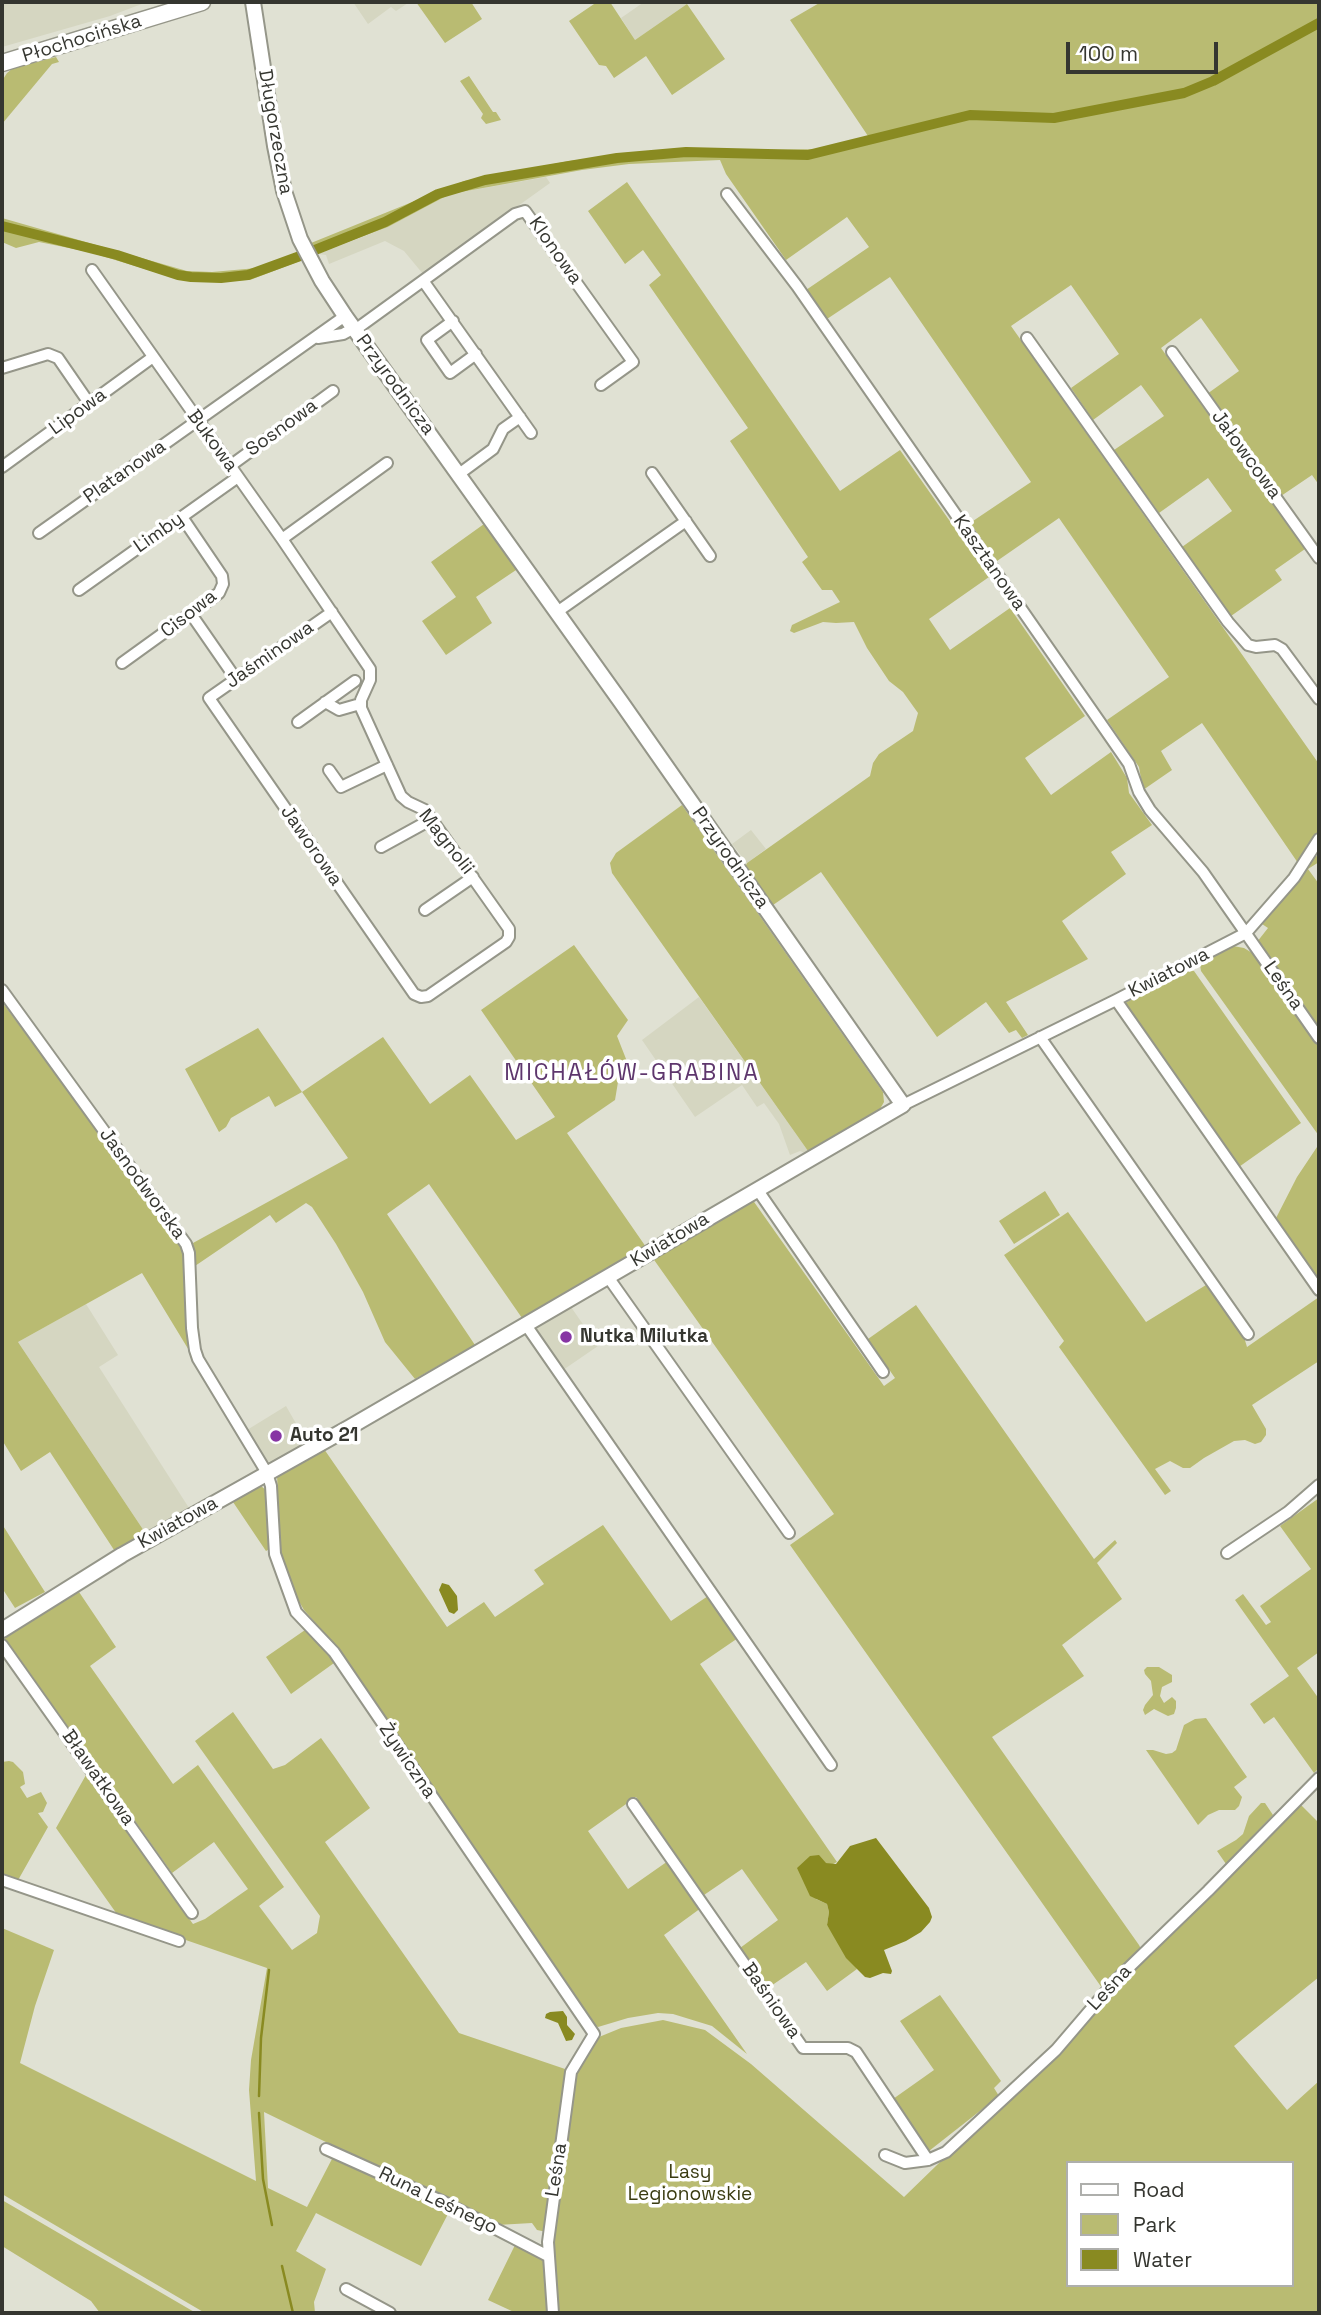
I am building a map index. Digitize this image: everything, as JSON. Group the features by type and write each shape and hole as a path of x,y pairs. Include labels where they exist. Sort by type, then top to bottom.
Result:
{"main road":[{"name":"Płochocińska","path":"2,63 202,2"}],"street":[{"name":"Długorzeczna","path":"253,2 284,191 309,258"},
{"name":"Kasztanowa","path":"727,194 797,286 1129,764 1139,792 1150,810 1203,872 1246,933"},
{"name":"Klonowa","path":"351,325 424,282 514,214 527,211 633,362 601,385"},
{"name":"Przyrodnicza","path":"309,258 351,325 557,612 902,1105"},
{"name":"Bukowa","path":"92,270 331,612"},
{"path":"424,282 531,433"},
{"path":"453,321 427,340 450,373 476,354"},
{"name":"Platanowa","path":"38,533 315,338 351,325"},
{"path":"1027,338 1228,622 1248,645 1275,645 1282,649 1319,699"},
{"name":"Jałowcowa","path":"1172,352 1319,558"},
{"path":"2,368 48,354 58,358 89,403"},
{"name":"Lipowa","path":"2,467 153,357"},
{"name":"Sosnowa","path":"230,466 333,391"},
{"path":"459,474 494,449 503,429 520,417"},
{"path":"282,539 387,463"},
{"path":"652,473 710,556"},
{"name":"Limby","path":"79,590 239,477"},
{"name":"Cisowa","path":"122,663 215,598 223,584 217,567 182,517"},
{"path":"557,612 686,521"},
{"path":"325,702 339,710 360,704 370,680 370,669 331,612"},
{"name":"Jaśminowa","path":"209,698 331,612"},
{"path":"191,614 236,679"},
{"path":"298,722 355,681"},
{"name":"Jaworowa","path":"209,698 414,994"},
{"name":"Magnolii","path":"360,704 401,796 422,807 432,819 509,929 506,942 428,996 414,994"},
{"path":"329,770 341,787 387,765"},
{"path":"381,847 432,819"},
{"name":"Kwiatowa","path":"2,1630 122,1555 526,1325 902,1105 1246,933 1294,878 1319,839"},
{"path":"425,910 473,877"},
{"name":"Leśna","path":"1246,933 1319,1038"},
{"name":"Jasnodworska","path":"2,990 186,1244 189,1253 193,1341 198,1359 267,1474"},
{"path":"1116,1000 1319,1290"},
{"path":"1041,1037 1248,1334"},
{"path":"757,1189 883,1372"},
{"path":"608,1277 789,1533"},
{"path":"526,1325 831,1765"},
{"name":"Żywiczna","path":"267,1474 271,1486 275,1553 296,1612 334,1651 594,2034"},
{"path":"1227,1553 1288,1512 1319,1485"},
{"name":"Bławatkowa","path":"2,1645 192,1913"},
{"name":"Leśna","path":"928,2160 946,2152 1055,2050 1115,1981 1319,1778"},
{"name":"Baśniowa","path":"633,1804 803,2048 848,2048 856,2052 928,2160"},
{"path":"2,1880 179,1941"},
{"name":"Leśna","path":"553,2313 548,2256 571,2072 594,2034"},
{"name":"Runa Leśnego","path":"326,2149 446,2203 548,2256"},
{"path":"885,2155 905,2163 928,2160"},
{"path":"346,2289 390,2313"}],"shaded area":[{"path":"3,2 147,2 110,16 2,47"},
{"path":"353,2 408,3 396,11 391,7 368,24"},
{"path":"644,2 687,4 635,40 621,18"},
{"path":"546,177 550,183 423,274 404,251 385,241 329,264 326,255 318,254 388,227 450,194"},
{"path":"751,830 766,849 747,863 732,844"},
{"path":"699,997 808,1151 790,1155 779,1124 764,1103 757,1107 742,1085 695,1117 642,1040"},
{"path":"86,1304 118,1355 99,1367 189,1508 146,1534 18,1342"},
{"name":"Nutka Milutka","path":"571,1307 598,1346 563,1370 534,1329"},
{"path":"286,1406 302,1434 310,1430 315,1438 271,1462 265,1461 247,1430"}],"green space":[{"path":"416,2 471,2 482,19 445,43"},
{"path":"597,2 610,2 635,40 687,4 725,59 672,95 646,56 614,78 606,66 599,65 569,21"},
{"path":"821,2 1319,2 1319,485 1312,475 1281,496 1207,394 1239,371 1201,318 1161,348 1305,549 1275,570 1282,580 1231,616 1182,547 1232,511 1208,478 1159,513 1114,450 1164,416 1141,385 1093,420 1071,388 1119,354 1071,285 1011,326 1319,764 1319,830 1298,863 1202,723 1161,751 1172,770 1143,790 1139,767 1107,720 1169,677 1059,518 997,561 970,523 1031,482 890,277 827,319 806,290 869,247 847,217 786,260 726,174 720,160 629,164 450,194 388,227 315,254 311,243 464,181 569,161 646,152 818,149 868,136 790,20"},
{"path":"56,57 59,62 52,64 2,124 2,81 7,73 13,68"},
{"path":"469,76 501,120 486,124 481,118 483,114 460,81"},
{"path":"627,182 840,491 900,450 989,577 929,619 950,650 1010,608 1085,716 1025,758 1051,795 1111,752 1127,778 1129,793 1152,825 1111,852 1126,874 1062,921 1088,959 1006,1002 1028,1035 1022,1038 1016,1030 1009,1033 986,1002 937,1037 821,872 770,905 744,869 747,863 870,776 873,763 879,754 913,731 918,713 903,692 889,681 854,622 823,622 794,633 790,631 792,625 840,602 832,590 822,590 802,562 808,557 730,441 748,428 649,285 661,275 643,250 625,264 588,211"},
{"path":"2,218 187,271 257,268 298,252 300,261 250,280 181,280 89,252 39,242 16,248 2,242"},
{"path":"484,524 491,528 519,568 476,597 492,623 446,655 422,621 456,597 431,562"},
{"path":"682,805 883,1092 884,1102 880,1109 808,1151 612,873 610,863 616,853"},
{"path":"1313,855 1319,857 1319,862 1308,869 1319,884 1319,1031 1257,942 1268,928 1262,924"},
{"path":"574,945 628,1020 617,1036 628,1064 618,1082 615,1100 567,1133 646,1247 522,1318 429,1184 387,1214 475,1345 415,1379 385,1342 363,1292 336,1244 312,1207 306,1203 276,1223 270,1215 195,1266 193,1243 348,1158 302,1092 383,1037 430,1104 470,1075 516,1140 555,1117 481,1010"},
{"path":"1233,946 1254,954 1319,1045 1319,1136 1201,971 1202,960"},
{"path":"1191,970 1301,1123 1236,1169 1123,1004"},
{"path":"2,1002 185,1247 190,1352 142,1273 18,1342 146,1534 116,1553 50,1452 21,1471 2,1440"},
{"path":"258,1028 302,1092 275,1107 269,1096 231,1118 219,1132 185,1069"},
{"path":"1319,1144 1319,1287 1274,1222 1297,1177"},
{"path":"1045,1191 1060,1215 1014,1244 999,1221"},
{"path":"752,1199 884,1386 895,1378 868,1339 916,1305 1094,1559 1115,1540 1117,1543 1097,1563 1122,1599 1062,1645 1084,1676 992,1737 1141,1949 1102,1988 790,1545 834,1514 652,1257"},
{"path":"1068,1212 1146,1322 1206,1285 1244,1337 1247,1347 1319,1297 1319,1361 1252,1405 1266,1429 1266,1435 1261,1442 1255,1444 1245,1440 1234,1441 1190,1468 1183,1468 1170,1461 1155,1469 1171,1491 1165,1495 1059,1347 1064,1341 1004,1255"},
{"path":"324,1449 447,1627 484,1602 495,1617 544,1584 534,1570 603,1525 671,1621 708,1596 738,1638 700,1664 837,1862 831,1865 826,1863 816,1899 827,1904 827,1925 857,1969 827,1991 806,1962 768,1988 740,1948 778,1920 742,1869 704,1895 636,1797 588,1831 628,1889 668,1861 701,1908 664,1935 747,2054 712,2026 673,2014 658,2013 628,2018 598,2027 590,2023 332,1642 304,1610 294,1593 280,1550 277,1475"},
{"path":"261,1486 267,1491 271,1548 266,1551 233,1502"},
{"path":"1319,1498 1319,1652 1297,1668 1319,1699 1319,1768 1314,1773 1274,1717 1264,1724 1250,1704 1289,1676 1235,1600 1243,1594 1266,1625 1271,1622 1260,1606 1311,1569 1280,1526"},
{"path":"2,1524 45,1592 15,1608 2,1588"},
{"path":"79,1592 116,1647 90,1666 173,1784 198,1765 284,1887 259,1906 292,1950 317,1933 320,1916 195,1741 233,1712 273,1769 285,1765 321,1738 334,1756 370,1808 325,1842 459,2033 568,2070 547,2232 537,2230 532,2223 497,2225 264,2112 268,2188 307,2207 333,2157 449,2212 421,2266 316,2213 296,2251 326,2269 314,2302 315,2313 205,2313 2,2194 2,1928 54,1950 20,2063 256,2181 249,2090 251,2060 267,1968 119,1917 56,1828 86,1775 193,1924 205,1919 248,1889 214,1842 172,1873 4,1637"},
{"path":"305,1630 323,1646 334,1663 291,1694 266,1657"},
{"path":"1147,1667 1159,1667 1172,1675 1172,1682 1162,1687 1160,1696 1164,1703 1172,1697 1176,1701 1174,1714 1168,1716 1154,1709 1145,1715 1145,1705 1153,1695 1151,1681 1144,1670"},
{"path":"1206,1718 1247,1777 1234,1787 1242,1797 1235,1810 1219,1810 1208,1815 1198,1825 1146,1750 1172,1753 1176,1750 1184,1725 1195,1719"},
{"path":"9,1761 23,1772 25,1784 20,1787 27,1798 41,1792 47,1803 43,1812 38,1813 48,1827 17,1882 2,1876 2,1762"},
{"path":"1261,1803 1265,1803 1273,1815 1226,1864 1217,1851 1243,1834 1249,1816"},
{"name":"Lasy Legionowskie","path":"1300,1804 1319,1823 1319,1977 1234,2046 1287,2110 1319,2081 1319,2313 556,2313 550,2248 575,2073 599,2037 621,2028 663,2020 705,2030 751,2064 904,2197 1004,2100 1074,2038 1106,1997"},
{"path":"940,1995 1001,2081 994,2088 999,2096 929,2151 893,2099 934,2070 900,2021"},
{"path":"2,2200 196,2313 100,2313 91,2301 2,2246"},
{"path":"516,2243 546,2258 549,2313 516,2313 488,2300"}],"water":[{"path":"442,1583 449,1585 457,1596 458,1610 454,1614 449,1612 439,1590"},
{"path":"876,1838 929,1908 932,1917 921,1932 884,1950 891,1974 883,1973 870,1978 865,1977 846,1958 827,1925 827,1904 810,1896 797,1868 810,1856 819,1855 826,1863 836,1864 850,1846"},
{"path":"563,2011 567,2017 567,2025 575,2034 572,2040 566,2041 558,2023 545,2018 550,2012"}],"waterway":[{"path":"315,250 385,222 438,194 485,180 617,158 686,152 808,155 970,115 1054,118 1184,93 1213,81 1319,23"},
{"path":"2,226 191,277 248,275 300,256"},
{"path":"259,2096 261,2038 269,1970"},
{"path":"259,2113 263,2179 272,2225"},
{"path":"282,2266 293,2313"}],"place":[{"name":"Nutka Milutka","path":"566,1337"},
{"name":"Auto 21","path":"276,1436"}],"district":[{"name":"MICHAŁÓW-GRABINA","path":"632,1074"}]}
